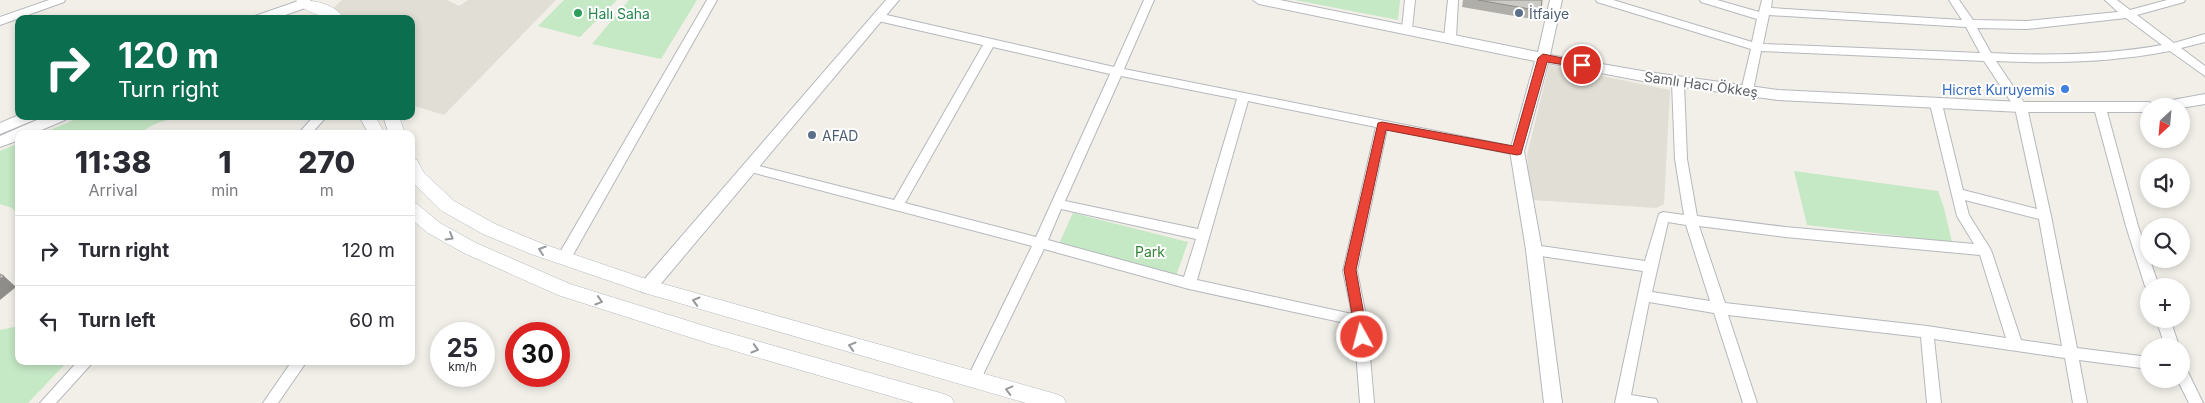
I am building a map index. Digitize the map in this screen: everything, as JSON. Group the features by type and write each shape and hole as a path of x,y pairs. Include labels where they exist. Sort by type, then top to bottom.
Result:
{"main road":[{"path":"305,15 307,1 336,11"},
{"path":"415,171 418,177 448,206 489,229 564,258 648,287 973,381 1056,403"},
{"path":"415,212 434,228 470,248 565,290 711,336 944,403"}],"street":[{"path":"17,15 60,0"},
{"path":"564,258 712,0"},
{"path":"648,287 893,0"},
{"path":"973,381 1040,243 1149,0"},
{"name":"Samlı Hacı Ökkeş","path":"1260,0 1543,58 1678,83 1747,91 1936,104 2021,107 2140,107"},
{"path":"1407,29 1410,0"},
{"path":"1450,38 1452,0"},
{"path":"1553,403 1534,250 1517,151 1543,58 1556,0"},
{"path":"1600,0 1756,48 2035,59 2128,55 2173,47 2205,38"},
{"path":"1705,0 1765,10 1970,24 2027,24 2129,14 2180,0"},
{"path":"1954,0 1970,24 1988,58 2021,107 2045,216 2080,403"},
{"path":"2110,0 2205,72"},
{"path":"270,15 307,1"},
{"path":"288,15 307,1"},
{"path":"1747,91 1765,10"},
{"path":"0,21 15,16"},
{"path":"878,17 1116,72 1517,151"},
{"path":"897,207 990,42"},
{"path":"1678,83 1681,159 1691,220 1750,403"},
{"path":"1189,284 1243,98"},
{"path":"2190,102 2205,99"},
{"path":"1936,104 1964,216 1985,250 2016,346"},
{"path":"2100,108 2132,226 2149,278"},
{"path":"0,129 20,120"},
{"path":"28,130 51,120"},
{"path":"308,130 317,120"},
{"path":"1367,403 1360,321 1350,270 1382,125"},
{"path":"0,142 15,136"},
{"path":"751,168 1189,284 1360,321"},
{"path":"1957,193 2045,216"},
{"path":"1058,204 1202,235"},
{"path":"1651,403 1622,402 1650,267 1663,217 1785,232 1985,250"},
{"path":"1534,250 1650,267"},
{"path":"1644,296 1720,310 1927,332 2071,354 2140,361"},
{"path":"1927,332 1934,403"},
{"path":"47,403 83,365"},
{"path":"270,403 297,365"},
{"path":"2189,388 2196,403"}],"shaded area":[{"path":"342,0 447,0 459,6 468,0 556,0 444,115 415,106 415,15 332,15 330,11"},
{"path":"1549,65 1670,90 1664,204 1656,208 1531,200 1527,155"}],"green space":[{"name":"Halı Saha","path":"564,0 617,0 580,37 538,26"},
{"path":"629,0 697,0 661,59 592,44"},
{"path":"1295,0 1400,0 1398,20"},
{"path":"74,120 168,120 157,123 145,130 50,130"},
{"path":"15,145 15,211 12,208 0,204 0,151"},
{"path":"1794,171 1938,191 1952,242 1807,225"},
{"name":"Park","path":"1073,213 1188,242 1176,276 1058,246"},
{"path":"15,327 15,365 64,365 28,403 0,403 0,330"}],"building":[{"path":"1478,0 1542,0 1541,11"}],"place":[{"name":"Halı Saha","path":"578,13"},
{"name":"İtfaiye","path":"1519,13"},
{"name":"Hicret Kuruyemis","path":"2065,89"},
{"name":"AFAD","path":"812,135"}],"route":[{"path":"1362,337 1350,270 1382,125 1517,151 1543,58 1582,65"}]}
